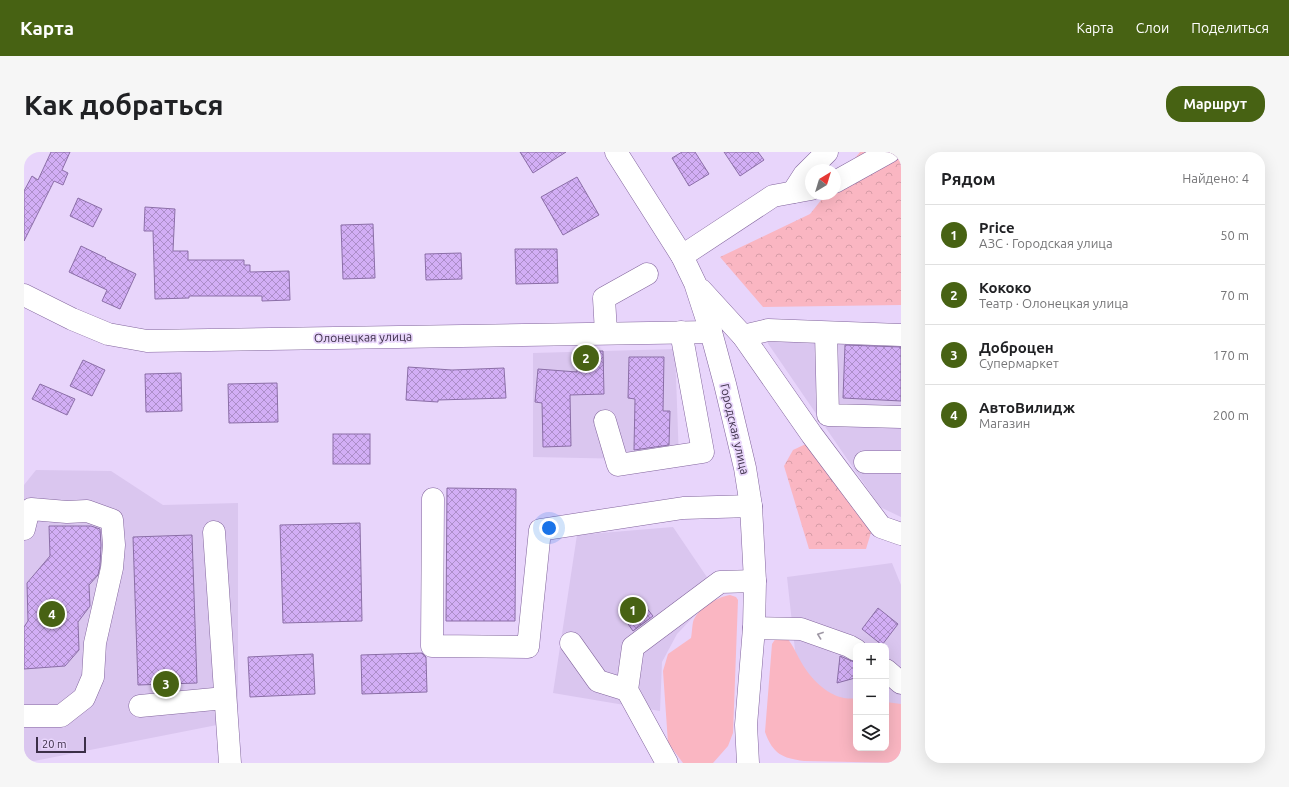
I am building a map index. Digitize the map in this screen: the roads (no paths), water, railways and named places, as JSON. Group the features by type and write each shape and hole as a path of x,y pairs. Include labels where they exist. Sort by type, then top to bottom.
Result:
{"street":[{"name":"Городская улица","path":"616,152 682,256 695,283 712,332 743,460 751,506 755,581 754,628 746,732 748,763"},
{"path":"682,256 773,196 802,191 804,175 827,152"},
{"path":"841,179 889,152"},
{"path":"606,333 604,298 647,274"},
{"path":"695,283 743,336 812,435 881,527 901,534"},
{"name":"Олонецкая улица","path":"24,295 72,319 108,334 147,341 712,332"},
{"path":"743,336 768,330 901,335"},
{"path":"605,421 618,465 703,452 681,332"},
{"path":"826,333 828,415 901,417"},
{"path":"865,462 901,462"},
{"path":"433,499 432,646 528,647 540,530 683,508 751,506"},
{"path":"24,529 28,513 31,509 67,512 87,511 112,520 114,545 112,568 95,644 93,677 84,698 61,716 24,716"},
{"path":"214,532 230,763"},
{"path":"667,763 627,690 633,647 720,582 755,581"},
{"path":"754,628 802,629 853,648"},
{"path":"571,643 598,681 627,690"},
{"path":"889,673 901,683"},
{"path":"140,706 225,698"},
{"name":"Городская улица","path":"736,763 746,732"}],"place":[{"name":"Кококо","path":"586,358"},
{"name":"Price","path":"633,610"},
{"name":"АвтоВилидж","path":"52,614"},
{"name":"Доброцен","path":"166,684"}]}
